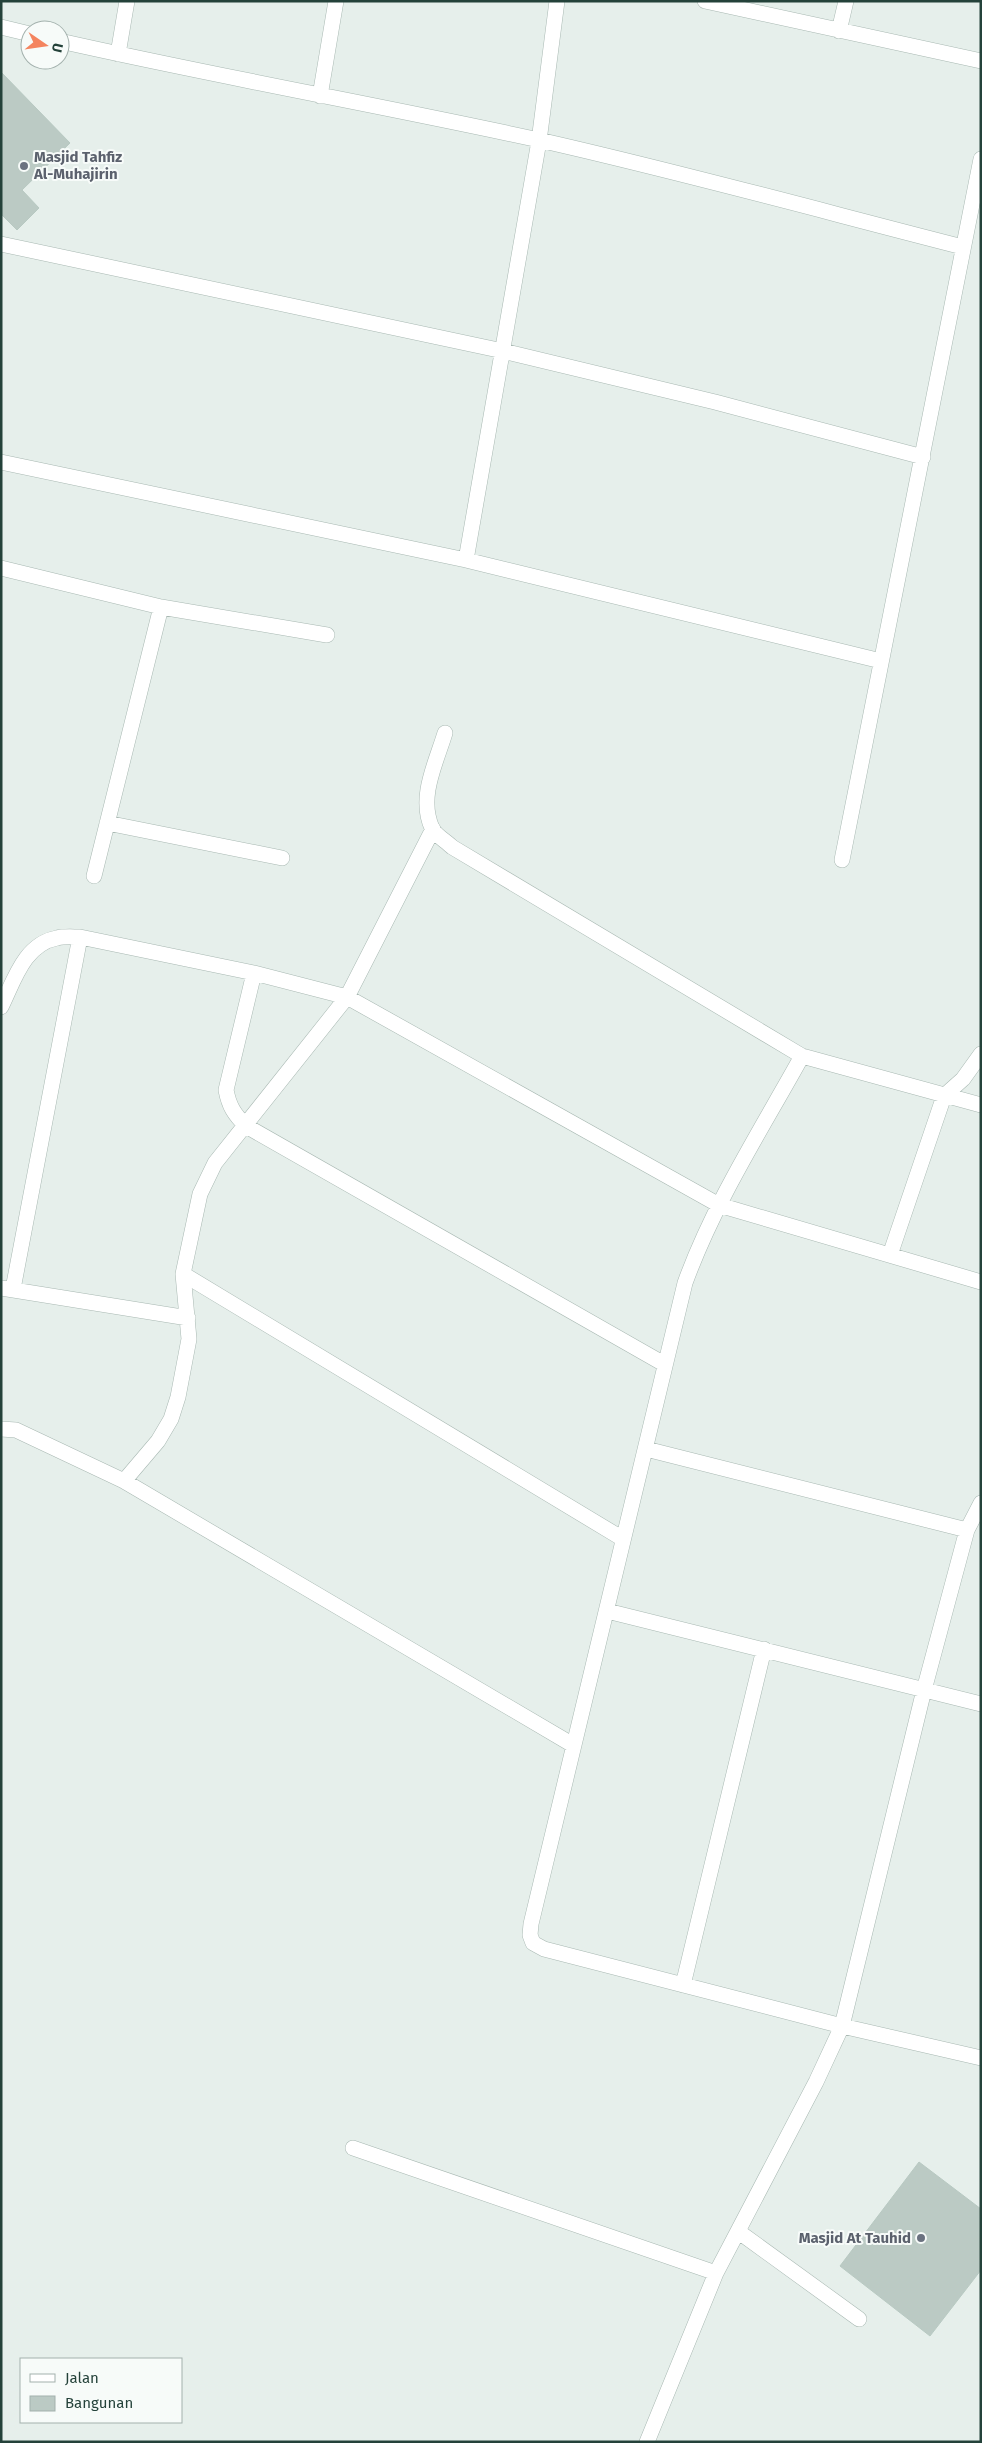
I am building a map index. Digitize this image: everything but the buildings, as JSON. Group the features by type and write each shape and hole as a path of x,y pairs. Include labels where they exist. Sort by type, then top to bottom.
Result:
{"street":[{"path":"118,54 127,1"},
{"path":"320,96 336,1"},
{"path":"466,560 539,140 557,1"},
{"path":"705,1 981,61"},
{"path":"839,31 846,1"},
{"path":"1,27 20,32"},
{"path":"70,43 539,140 746,190 963,247"},
{"path":"842,860 981,160"},
{"path":"1,244 503,351 715,402 923,456"},
{"path":"1,462 466,560 882,661"},
{"path":"1,568 161,607 327,634"},
{"path":"94,876 161,607"},
{"path":"445,733 428,787 426,806 432,829 452,847 802,1056 981,1105"},
{"path":"107,824 282,858"},
{"path":"124,1481 158,1441 171,1419 178,1397 189,1339 183,1274 200,1194 215,1163 347,997 432,829"},
{"path":"80,937 7,1288 188,1318"},
{"path":"1,1007 22,963 36,946 56,938 80,937 254,972 347,997 719,1205 981,1282"},
{"path":"254,972 226,1090 229,1105 246,1126 664,1364"},
{"path":"890,1255 944,1096 963,1079 981,1054"},
{"path":"802,1056 719,1205 700,1242 685,1283 573,1745 531,1924 530,1936 533,1943 544,1949 842,2026 981,2058"},
{"path":"183,1274 623,1539"},
{"path":"1,1429 16,1430 124,1481 573,1745"},
{"path":"646,1449 967,1530"},
{"path":"647,2442 716,2273 816,2082 842,2026 924,1690 967,1530 981,1503"},
{"path":"607,1611 981,1704"},
{"path":"683,1984 764,1650"},
{"path":"353,2148 716,2273"},
{"path":"739,2232 859,2320"}],"place":[{"name":"Masjid Tahfiz Al-Muhajirin","path":"24,166"},
{"name":"Masjid At Tauhid","path":"921,2238"}]}
